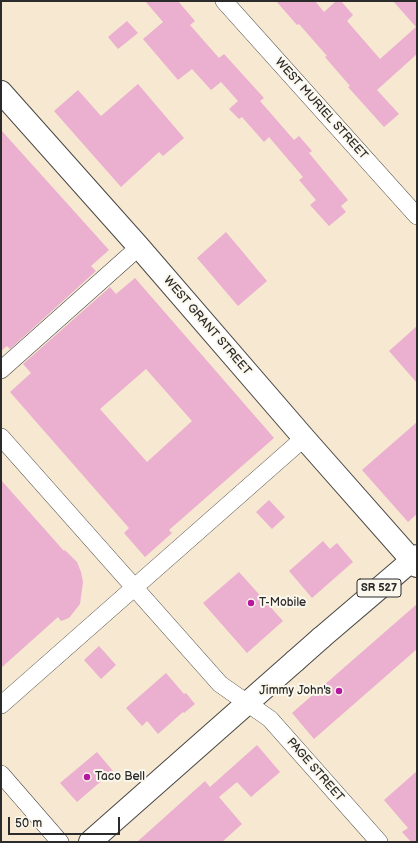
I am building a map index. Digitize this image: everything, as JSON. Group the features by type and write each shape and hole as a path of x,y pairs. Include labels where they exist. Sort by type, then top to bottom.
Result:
{"street":[{"name":"WEST MURIEL STREET","path":"224,1 417,216"},
{"name":"WEST GRANT STREET","path":"1,92 139,247 304,438 415,561"},
{"path":"1,370 139,247"},
{"name":"PAGE STREET","path":"1,437 220,684 246,704 270,719 379,842"},
{"path":"1,705 304,438"},
{"name":"SR 527","path":"90,842 321,638 415,561"},
{"path":"1,774 60,842"}],"building":[{"path":"145,1 178,1 195,21 190,25 219,58 224,54 264,98 260,101 294,140 299,136 312,151 309,153 348,200 341,206 346,212 329,226 310,205 316,200 299,180 303,177 269,137 264,142 242,117 239,119 229,109 238,101 221,82 211,90 192,69 178,80 143,39 163,22"},
{"path":"276,1 315,1 324,12 336,1 341,1 353,15 347,21 380,59 416,27 393,1 417,1 417,54 377,90 399,114 384,127 348,87 350,86 325,57 327,56 299,24 297,25"},
{"path":"127,21 138,33 118,49 108,37"},
{"path":"138,84 184,138 163,156 159,152 121,187 54,111 78,90 101,116"},
{"path":"1,130 109,250 91,266 96,271 10,349 7,346 1,351"},
{"path":"226,232 267,281 238,306 197,258"},
{"path":"135,278 274,438 169,530 172,533 145,557 124,533 129,528 10,392 31,373 23,364 110,287 116,294","holes":["146,369 192,421 147,462 100,409"]},
{"path":"417,326 417,383 389,351"},
{"path":"417,422 417,514 408,522 362,470"},
{"path":"1,480 64,551 65,550 77,562 83,582 80,604 69,618 61,621 58,617 1,668"},
{"path":"269,500 285,517 272,529 256,512"},
{"path":"323,541 330,549 337,543 353,562 312,598 289,571"},
{"path":"239,572 283,621 247,653 203,603"},
{"path":"417,604 417,649 314,739 292,713"},
{"path":"99,646 116,665 101,679 84,660"},
{"path":"166,673 184,694 186,693 195,704 184,713 183,712 158,734 147,721 142,726 126,708"},
{"path":"257,745 280,772 251,797 237,782 219,797 242,824 222,842 137,842 205,781 210,787"},
{"name":"Taco Bell","path":"97,752 113,771 77,802 60,783"},
{"path":"417,771 417,842 411,842 402,832 408,828 384,800"}],"place":[{"name":"T-Mobile","path":"251,603"},
{"name":"Jimmy John's","path":"339,691"},
{"name":"Taco Bell","path":"87,777"}]}
